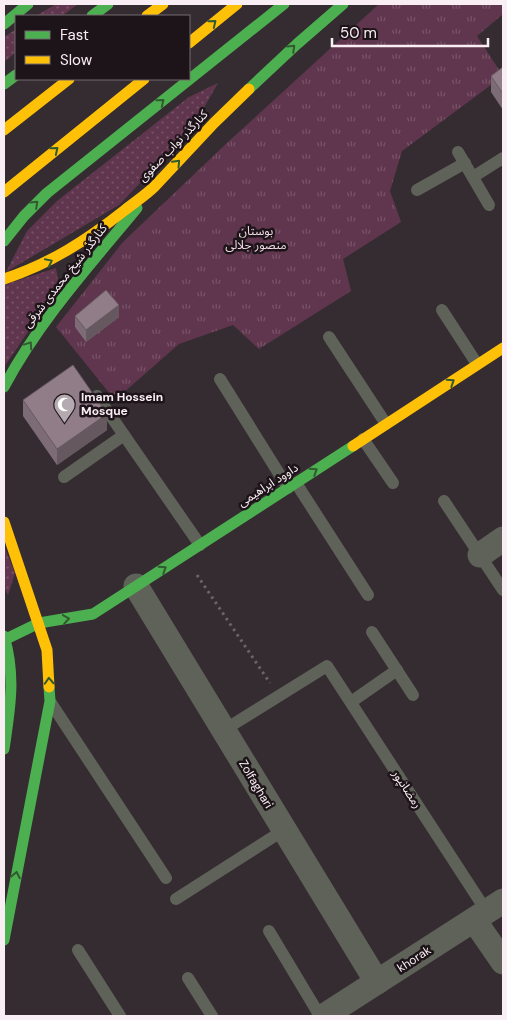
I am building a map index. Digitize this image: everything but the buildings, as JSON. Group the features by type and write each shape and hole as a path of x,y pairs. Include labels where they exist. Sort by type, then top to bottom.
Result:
{"main road":[{"path":"4,15 28,4"},
{"path":"4,24 28,4"},
{"path":"93,15 108,4"},
{"path":"148,15 163,4"},
{"path":"190,42 237,4"},
{"path":"190,79 284,4"},
{"name":"کنارگذر نواب صفوی","path":"4,279 49,263 101,230 154,188 222,115 309,32 343,4"},
{"path":"4,84 15,76"},
{"path":"4,130 68,80"},
{"path":"4,192 143,80"},
{"path":"4,241 32,206 189,80"},
{"name":"کنارگذر شیخ محمدی شرقی","path":"4,387 11,372 54,309 154,188"},
{"name":"داوود ابراهیمی","path":"4,640 39,623 93,614 503,348"},
{"path":"4,522 6,536 39,623 47,650 50,700 4,940"},
{"path":"4,636 12,672 11,705 4,749"}],"street":[{"path":"480,555 503,539"},
{"name":"Zolfaghari","path":"136,586 377,982"},
{"path":"488,911 503,962"},
{"name":"khorak","path":"329,1015 488,911"}],"lane":[{"path":"458,152 489,205"},
{"path":"473,177 503,158"},
{"path":"417,190 465,163"},
{"path":"442,310 478,364"},
{"path":"329,337 386,424"},
{"path":"220,379 368,595"},
{"path":"97,396 200,545"},
{"path":"64,478 124,435"},
{"path":"363,439 393,483"},
{"path":"444,501 503,590"},
{"path":"372,632 413,695"},
{"name":"رمضانپور","path":"279,696 327,666 488,911"},
{"path":"351,702 397,670"},
{"path":"224,730 279,696"},
{"path":"50,700 166,878"},
{"path":"176,899 284,830"},
{"path":"268,932 329,1015"},
{"path":"78,950 120,1016"},
{"path":"188,978 212,1016"}],"path":[{"path":"184,555 279,696"}],"green space":[{"path":"56,4 78,4 63,15 38,15"},
{"name":"بوستان منصور جلالی","path":"379,4 503,4 503,14 477,36 503,76 402,151 390,191 401,222 343,259 351,291 259,349 233,325 179,344 115,400 56,327 123,242 228,142"},
{"path":"15,30 15,53 4,62 4,37"},
{"path":"218,83 198,118 161,161 119,205 6,272 27,231 57,201 189,97"},
{"path":"56,268 59,286 4,367 4,285"},
{"path":"4,546 15,573 8,595 4,587"}],"traffic: fast":[{"path":"4,24 28,4"},
{"path":"93,15 108,4"},
{"path":"190,79 284,4"},
{"path":"249,89 343,4"},
{"path":"4,84 15,76"},
{"path":"4,241 24,216 47,193 189,80"},
{"path":"4,387 49,316 137,208"},
{"path":"4,640 39,623 93,614 353,446"},
{"path":"4,636 8,651 11,679 10,706 4,749"},
{"path":"4,940 50,701 49,687"}],"traffic: slow":[{"path":"148,15 163,4"},
{"path":"190,42 237,4"},
{"path":"4,130 68,80"},
{"path":"4,192 143,80"},
{"path":"4,279 37,266 68,250 97,231 144,195 249,89"},
{"path":"353,446 503,348"},
{"path":"4,522 47,650 49,687"}],"place":[{"name":"Imam Hossein Mosque","path":"65,423"}]}
